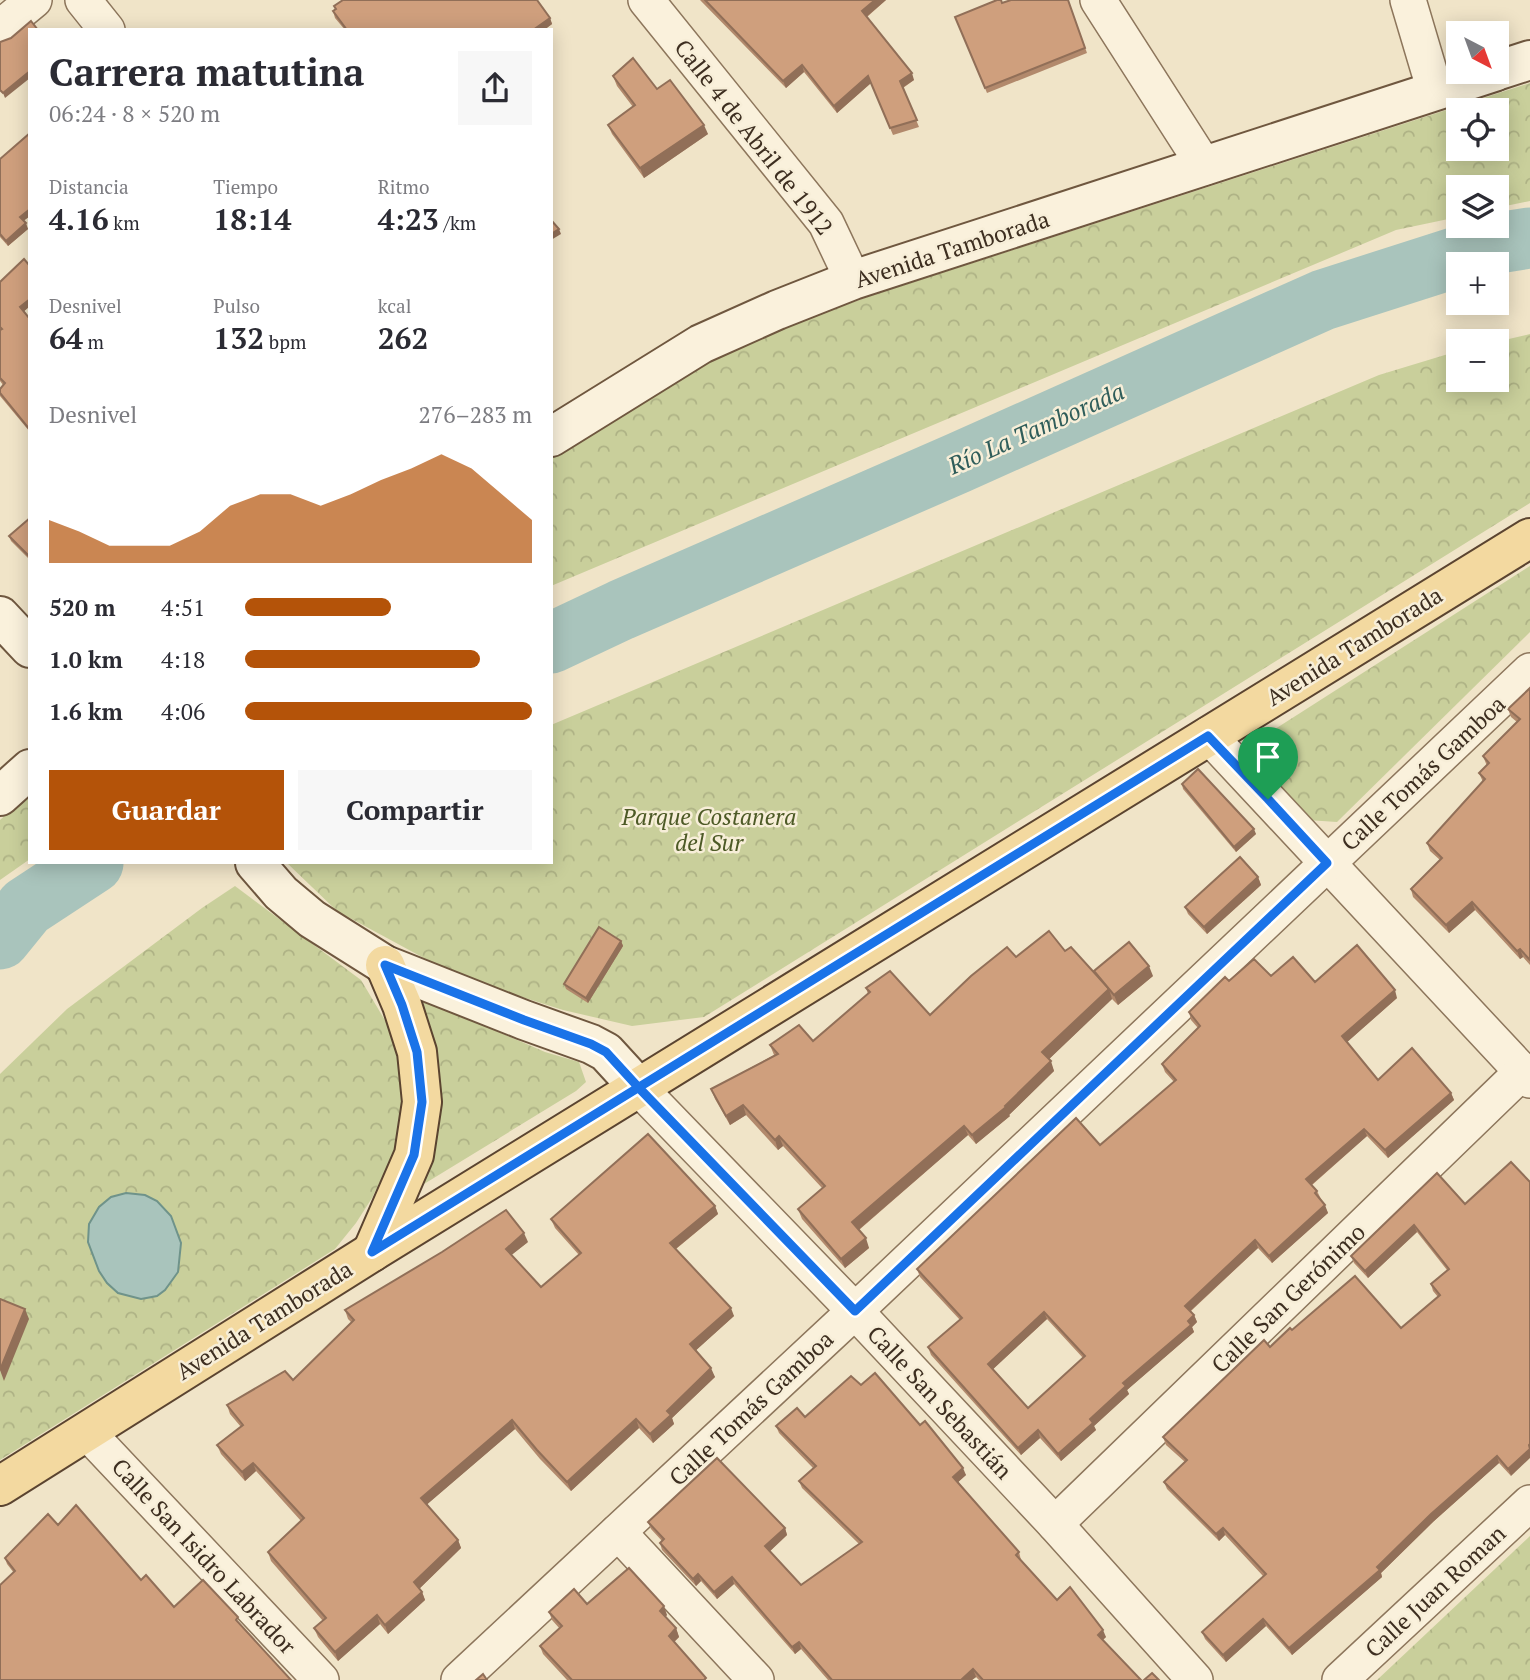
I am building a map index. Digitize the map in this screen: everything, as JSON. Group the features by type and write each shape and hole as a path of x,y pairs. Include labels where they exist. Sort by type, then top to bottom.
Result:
{"main road":[{"name":"Avenida Tamborada","path":"1509,67 1530,60"},
{"name":"Avenida Tamborada","path":"553,436 701,344 853,280 1456,84"},
{"name":"Avenida Tamborada","path":"0,1486 372,1252 1530,538"},
{"path":"0,616 28,646"},
{"path":"0,796 28,771"},
{"name":"Calle San Sebastián","path":"257,866 281,893 312,919 385,965 591,1044 606,1052 639,1088"},
{"path":"372,1252 414,1155 422,1102 417,1052 402,1005 385,965"}],"street":[{"path":"0,28 34,0"},
{"path":"83,0 105,28"},
{"name":"Calle 4 de Abril de 1912","path":"646,0 826,223 853,280"},
{"path":"1098,0 1205,167"},
{"path":"1408,0 1435,91"},
{"name":"Calle Tomás Gamboa","path":"459,1680 855,1311 1530,671"},
{"path":"1208,736 1526,1076"},
{"name":"Calle San Gerónimo","path":"1055,1524 1526,1076"},
{"name":"Calle San Sebastián","path":"639,1088 855,1311 1055,1524 1195,1680"},
{"name":"Calle San Isidro Labrador","path":"87,1432 321,1680"},
{"name":"Calle Juan Roman","path":"1340,1680 1530,1503"},
{"path":"618,1532 756,1680"}],"green space":[{"path":"1530,83 1530,201 1509,205 1509,175 1446,175 1446,220 1396,230 553,585 553,458 710,362 782,328 870,296 1446,110 1446,161 1509,161 1509,98 1484,98"},
{"name":"Parque Costanera del Sur","path":"1530,334 1530,503 704,1017 632,1026 563,1010 459,977 337,911 288,864 553,864 553,724 1379,375 1446,355 1446,392 1509,392 1509,339"},
{"path":"1530,566 1530,632 1337,822 1307,820 1247,747"},
{"path":"28,795 28,860 0,880 0,820"},
{"path":"235,886 361,980 386,1022 402,1067 400,1141 372,1198 335,1249 0,1460 0,1074 67,1009"},
{"path":"422,999 545,1052 579,1062 586,1082 576,1091 424,1184 433,1159 439,1116 439,1064"},
{"path":"1530,1536 1530,1680 1377,1680"}],"water":[{"path":"126,1193 145,1195 157,1201 171,1216 181,1243 178,1272 157,1296 141,1299 118,1293 99,1271 88,1242 89,1224 99,1207 111,1197"}],"building":[{"path":"343,0 537,0 550,18 536,28 346,28 333,11 336,9 334,6"},
{"path":"705,0 875,0 862,11 912,73 900,81 917,120 890,128 868,76 834,106 802,65 783,81"},
{"path":"997,0 1002,3 1011,0 1068,0 1085,48 985,88 955,17"},
{"path":"31,21 36,28 28,28 28,73 3,93 0,90 0,42 11,38"},
{"path":"633,58 657,89 670,80 704,125 640,168 608,125 635,105 613,76"},
{"path":"28,135 28,211 20,217 26,223 6,241 0,234 0,159"},
{"path":"553,222 559,229 553,233"},
{"path":"24,259 28,264 28,301 20,307 28,317 28,428 0,393 5,383 0,378 0,282"},
{"path":"28,520 28,555 9,536"},
{"path":"1530,688 1530,960 1520,949 1517,951 1472,902 1446,925 1411,889 1442,858 1427,843 1485,779 1479,773 1489,763 1483,756 1520,719 1508,709"},
{"path":"1198,769 1254,829 1234,847 1182,784"},
{"path":"1240,857 1258,877 1204,927 1185,907"},
{"path":"599,927 621,941 586,998 564,984"},
{"path":"1049,931 1065,951 1071,947 1109,989 1042,1052 1051,1061 1006,1107 972,1135 964,1126 852,1222 866,1238 841,1259 798,1209 825,1186 779,1136 775,1140 743,1105 726,1116 711,1089 778,1054 770,1045 799,1025 813,1041 870,992 866,988 890,971 930,1015 1007,947 1016,957"},
{"path":"1129,942 1149,966 1114,995 1094,971"},
{"path":"1357,945 1395,990 1342,1036 1378,1080 1412,1048 1451,1093 1385,1150 1364,1129 1306,1179 1325,1205 1269,1256 1255,1240 1185,1306 1194,1315 1188,1321 1191,1325 1123,1383 1126,1386 1090,1419 1093,1423 1058,1454 1038,1430 1018,1448 928,1347 962,1318 917,1269 1076,1118 1100,1145 1176,1080 1162,1064 1200,1026 1189,1012 1225,977 1229,981 1254,959 1271,976 1293,957 1315,982","holes":["1044,1312 1085,1356 1028,1408 988,1364"]},
{"path":"648,1134 715,1206 670,1243 731,1308 690,1344 711,1368 667,1411 671,1415 650,1434 636,1419 567,1482 512,1420 421,1498 458,1540 414,1582 422,1592 385,1625 377,1615 335,1652 314,1628 326,1618 268,1552 304,1518 253,1463 242,1472 217,1445 243,1425 227,1405 285,1371 293,1380 354,1320 345,1310 506,1210 524,1233 506,1249 541,1287 581,1253 551,1219"},
{"path":"1511,1162 1530,1182 1530,1449 1508,1469 1497,1456 1431,1514 1377,1567 1380,1570 1289,1648 1263,1619 1223,1655 1202,1632 1266,1574 1223,1528 1216,1534 1164,1482 1187,1460 1163,1437 1264,1340 1270,1347 1355,1276 1401,1328 1440,1295 1431,1284 1449,1269 1414,1225 1365,1271 1351,1256 1437,1173 1465,1204"},
{"path":"0,1299 25,1309 0,1370"},
{"path":"875,1373 920,1425 925,1421 963,1468 953,1477 1019,1552 1016,1555 1057,1600 1070,1587 1103,1630 1098,1635 1141,1680 983,1680 973,1669 961,1680 832,1680 799,1642 792,1647 732,1577 714,1592 698,1574 693,1579 660,1543 664,1539 648,1522 717,1458 785,1528 765,1546 801,1585 862,1542 799,1481 816,1466 776,1426 797,1408 805,1417 851,1376 861,1385"},
{"path":"76,1505 141,1580 146,1575 174,1607 203,1580 291,1680 0,1680 0,1585 15,1571 5,1558 48,1514 58,1525"},
{"path":"629,1568 664,1606 660,1611 676,1628 669,1636 706,1678 704,1680 572,1680 540,1646 562,1626 549,1612 574,1589 587,1604"},
{"path":"1152,1673 1159,1680 1144,1680"},
{"path":"483,1674 487,1680 476,1680"}],"waterway":[{"name":"Río La Tamborada","path":"553,642 1323,300 1504,242 1530,238"},
{"name":"Río La Tamborada","path":"0,939 26,907 91,864"}],"route":[{"path":"1268,799 1208,736 639,1088 372,1252 414,1155 422,1102 417,1052 402,1005 385,965 524,1020 563,1032 606,1052 639,1088 855,1311 1327,863 1268,799"}]}
